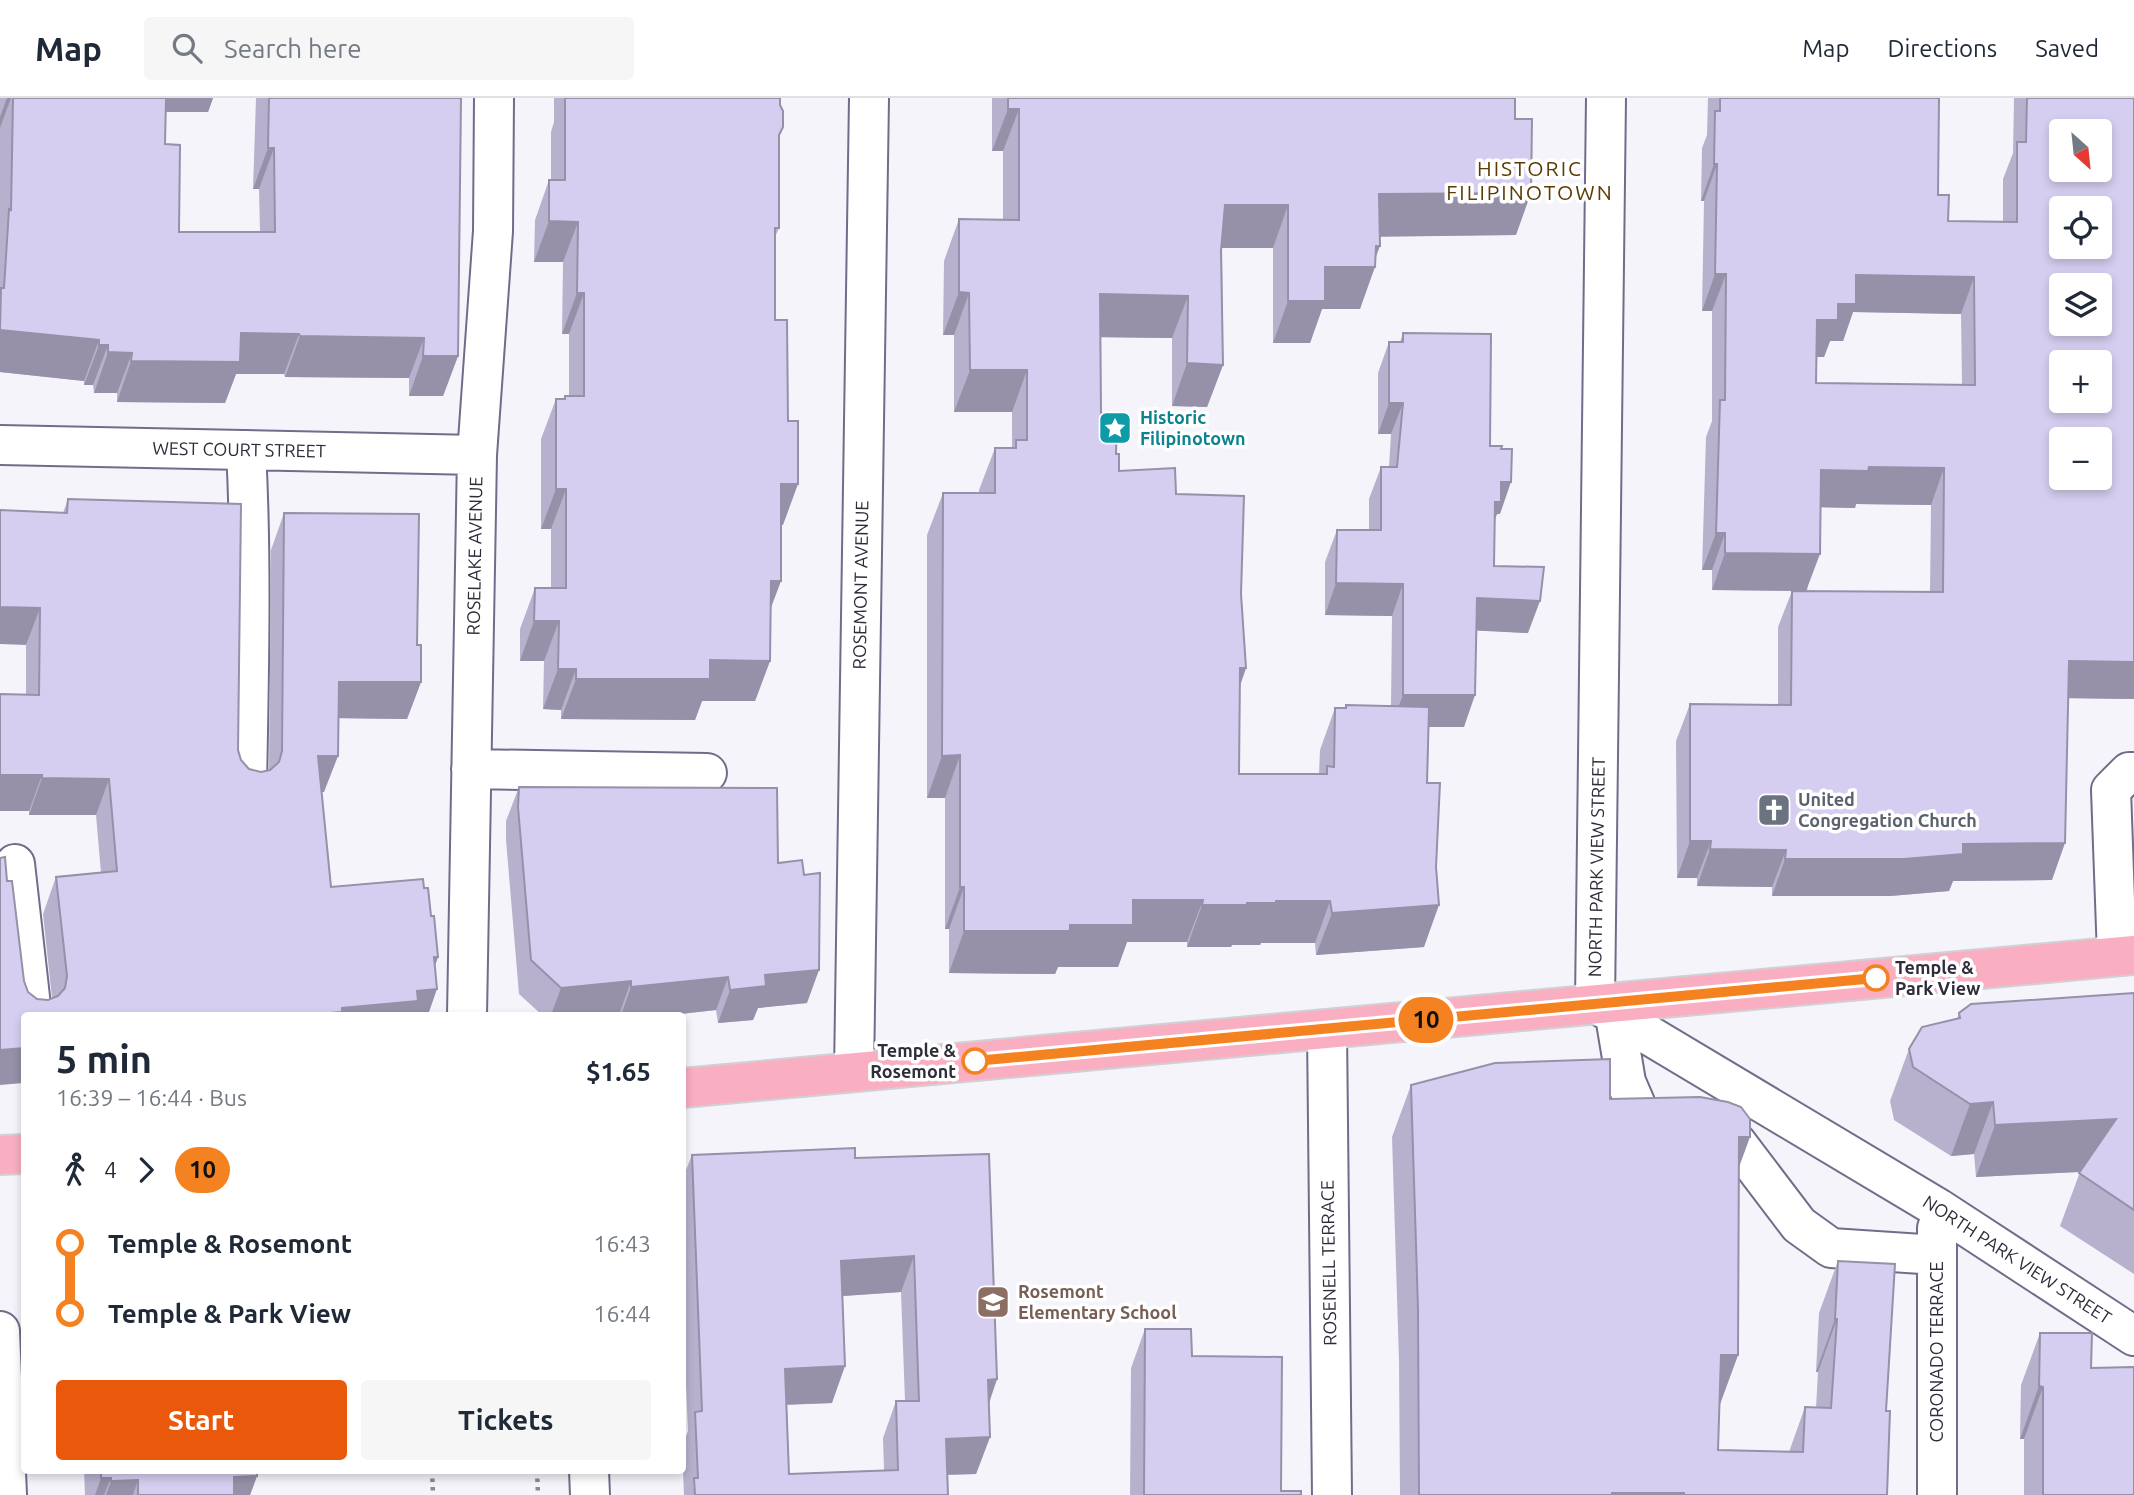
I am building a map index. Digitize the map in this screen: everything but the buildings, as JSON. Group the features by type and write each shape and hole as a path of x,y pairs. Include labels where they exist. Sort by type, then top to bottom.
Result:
{"main road":[{"path":"686,1088 1327,1030 1605,1009 2126,956"},
{"path":"0,1155 21,1154"}],"street":[{"name":"ROSELAKE AVENUE","path":"467,1012 477,455 493,231 494,98"},
{"name":"ROSEMONT AVENUE","path":"853,1072 869,98"},
{"name":"NORTH PARK VIEW STREET","path":"1606,98 1605,1009 1938,1208 2134,1336"},
{"name":"WEST COURT STREET","path":"0,445 477,455"},
{"path":"246,450 250,527 247,786"},
{"path":"471,769 707,773"},
{"path":"2126,956 2111,790 2129,772 2134,772"},
{"path":"15,864 32,1012"},
{"path":"1605,1009 1626,1082 1641,1116 1677,1127 1715,1133 1736,1142 1799,1225 1831,1248 1937,1255"},
{"name":"ROSENELL TERRACE","path":"1327,1030 1332,1495"},
{"name":"CORONADO TERRACE","path":"1937,1495 1938,1208"},
{"path":"0,1331 13,1386 2,1424 7,1495"},
{"path":"589,1474 590,1495"}],"path":[{"path":"686,1416 706,1415"},
{"path":"432,1474 433,1495"},
{"path":"537,1474 538,1495"}],"bus line":[{"name":"10","path":"975,1061 1876,978"}],"place":[{"name":"Historic Filipinotown","path":"1115,428"},
{"name":"United Congregation Church","path":"1774,810"},
{"name":"Temple & Park View","path":"1876,978"},
{"name":"Temple & Rosemont","path":"975,1061"},
{"name":"Rosemont Elementary School","path":"993,1302"}],"district":[{"name":"HISTORIC FILIPINOTOWN","path":"1530,181"}]}
